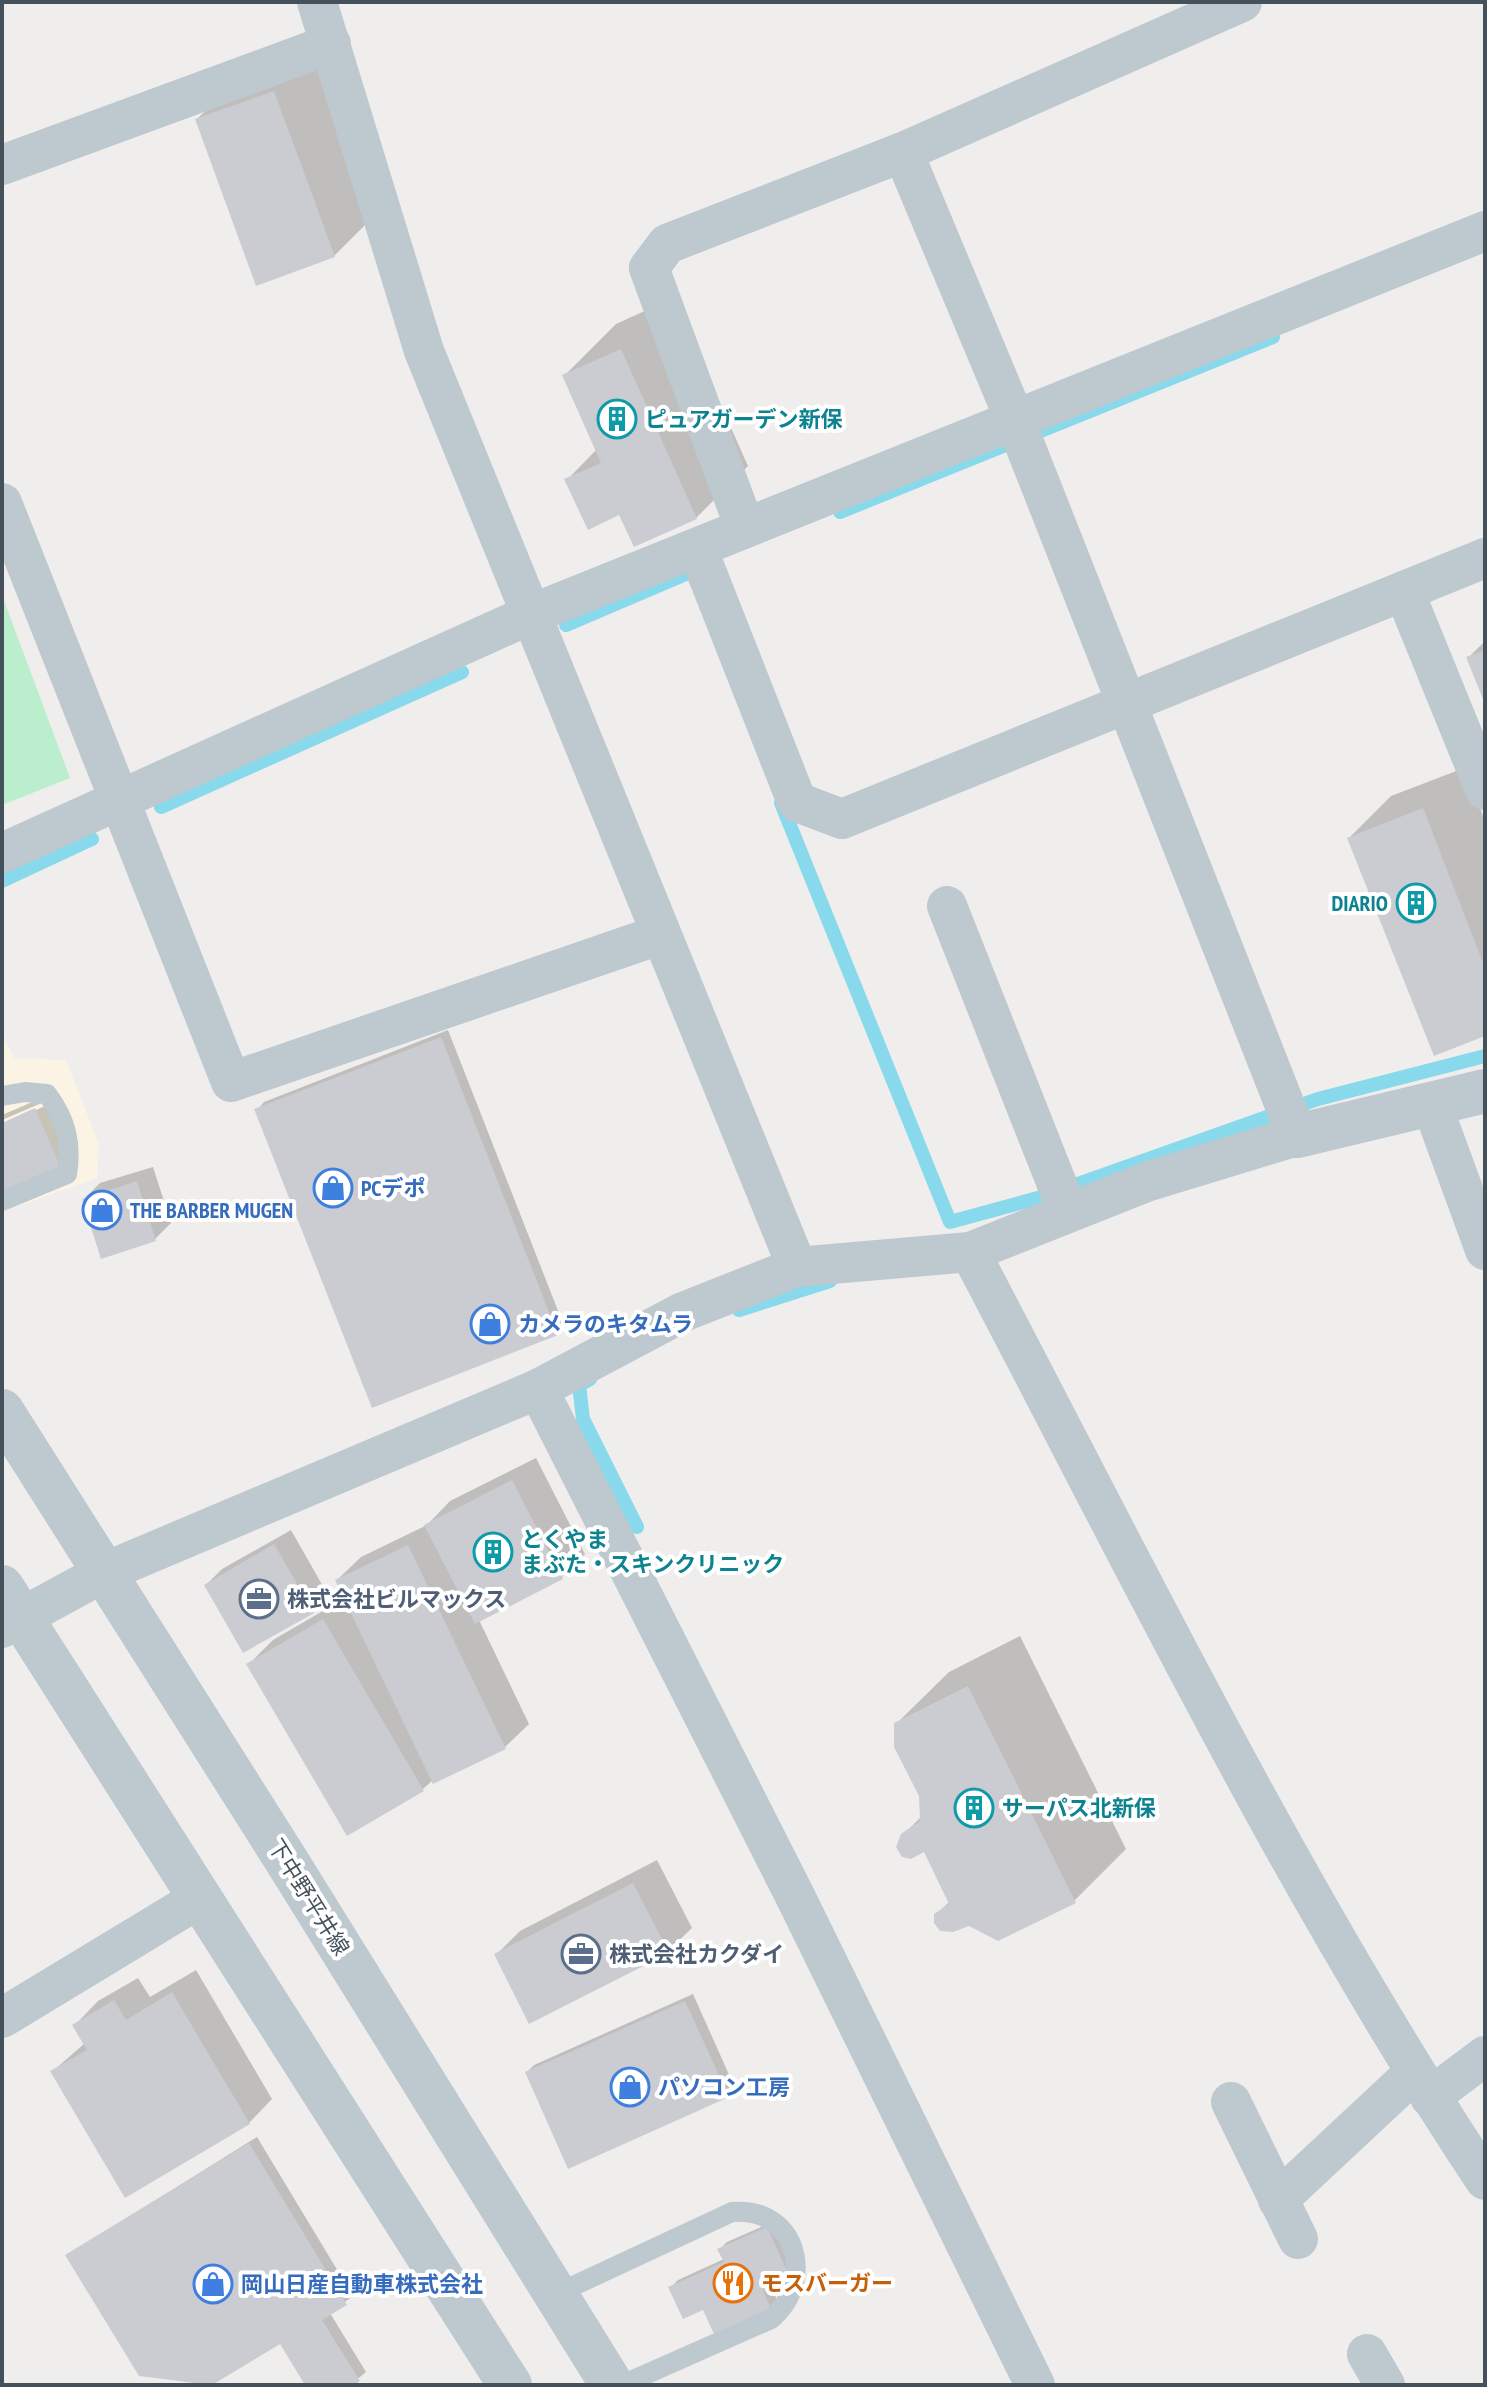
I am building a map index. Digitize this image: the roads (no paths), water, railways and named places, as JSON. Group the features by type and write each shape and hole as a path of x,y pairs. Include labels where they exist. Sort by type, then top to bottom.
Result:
{"street":[{"path":"317,2 424,351 659,935 797,1267"},
{"path":"745,528 649,268 667,244 903,152 1242,2"},
{"path":"2,165 331,44"},
{"path":"903,152 1020,433 1291,1119"},
{"path":"2,853 529,615 702,561 745,528 1020,433 1485,231"},
{"path":"2,503 231,1082 659,935"},
{"path":"702,561 797,802 842,819 1485,558"},
{"path":"1404,591 1485,790"},
{"path":"947,906 1062,1199"},
{"path":"510,2385 200,1898 9,1611 538,1389 683,1312 797,1267 970,1252 1062,1199 1149,1181 1291,1119 1432,1105 1485,1091"},
{"path":"1432,1105 1485,1250"},
{"path":"970,1252 1308,1889 1422,2084 1485,2180"},
{"path":"538,1389 795,1896 1035,2385"},
{"name":"下中野平井線","path":"2,1411 612,2385"},
{"path":"2,2018 200,1898"},
{"path":"1278,2200 1422,2084 1485,2056"},
{"path":"1231,2102 1298,2239"}],"lane":[{"path":"2,1096 25,1092 47,1094 59,1110 70,1155 67,1174 2,1201"},
{"path":"556,2294 732,2212 762,2214 788,2239 798,2276 787,2306 771,2319 622,2385"}],"waterway":[{"path":"840,512 1273,337"},
{"path":"566,625 702,567"},
{"path":"161,807 462,672"},
{"path":"781,803 950,1222 1038,1198 1318,1099 1485,1056"},
{"path":"2,881 92,839"},
{"path":"739,1310 830,1281"},
{"path":"590,1379 579,1385 583,1419 637,1527"}],"place":[{"name":"ピュアガーデン新保","path":"617,419"},
{"name":"DIARIO","path":"1416,903"},
{"name":"PCデポ","path":"333,1188"},
{"name":"THE BARBER MUGEN","path":"102,1210"},
{"name":"カメラのキタムラ","path":"490,1324"},
{"name":"とくやま まぶた・スキンクリニック","path":"493,1552"},
{"name":"株式会社ビルマックス","path":"259,1599"},
{"name":"サーパス北新保","path":"974,1808"},
{"name":"株式会社カクダイ","path":"581,1954"},
{"name":"パソコン工房","path":"630,2087"},
{"name":"モスバーガー","path":"733,2283"},
{"name":"岡山日産自動車株式会社","path":"213,2284"}]}
